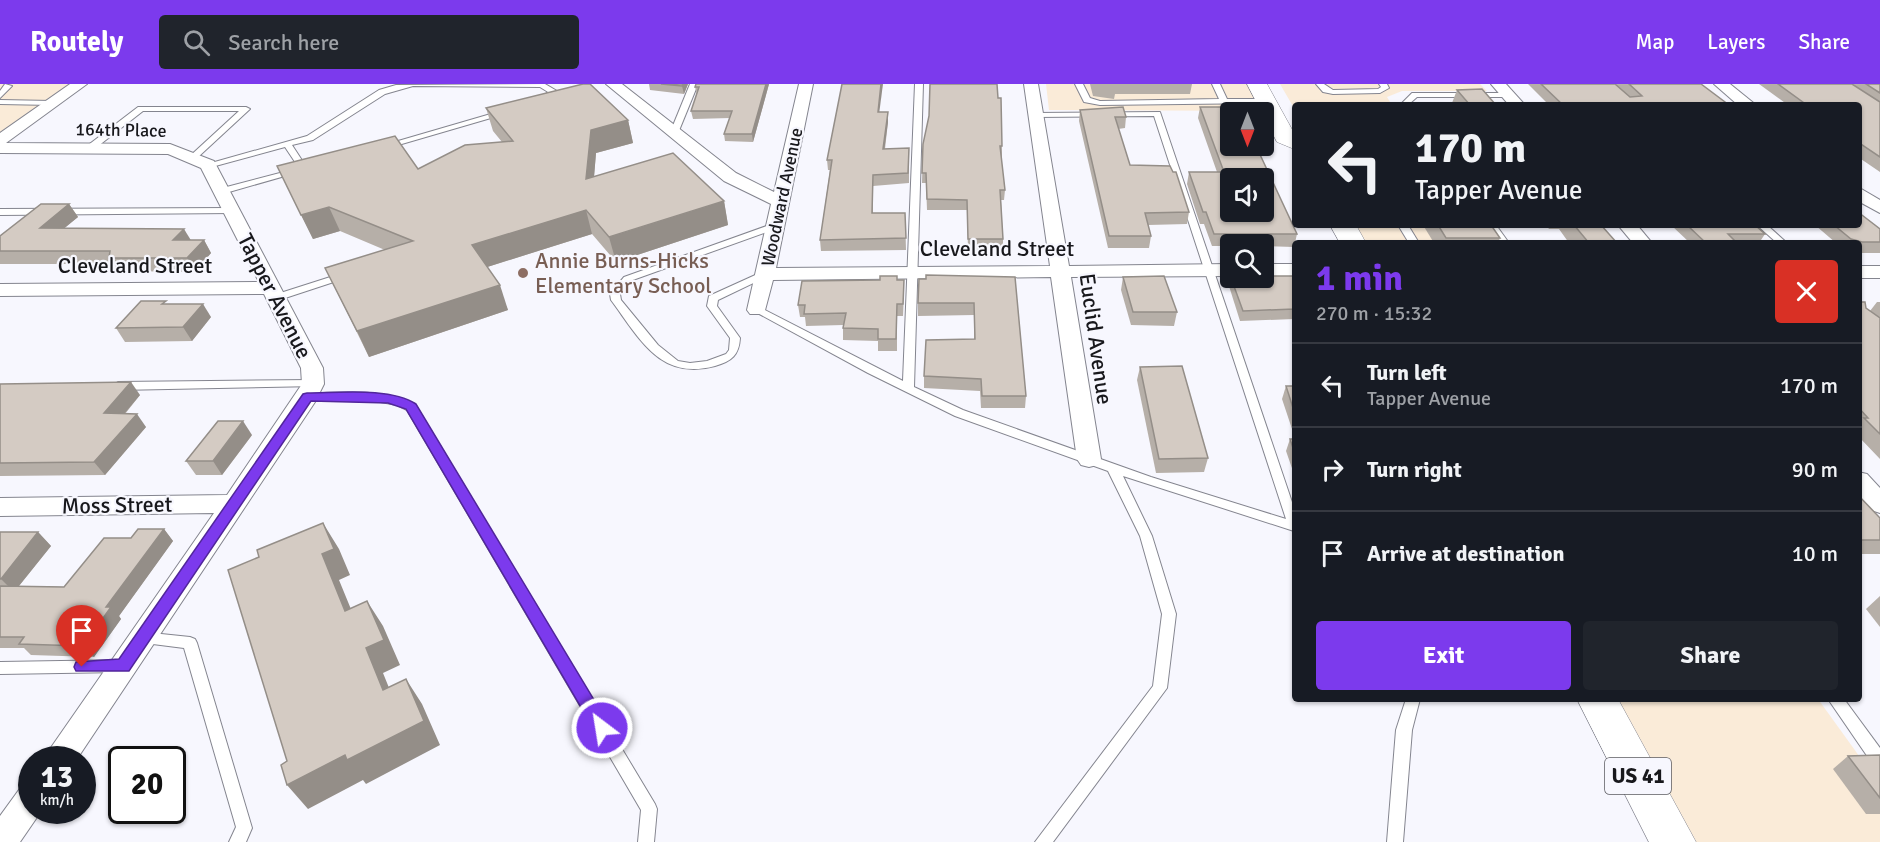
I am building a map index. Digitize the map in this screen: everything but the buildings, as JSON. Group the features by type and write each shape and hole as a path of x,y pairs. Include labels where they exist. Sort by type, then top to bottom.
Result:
{"main road":[{"path":"1266,90 1292,116"},
{"path":"1266,90 1285,137 1292,141"},
{"name":"US 41","path":"1599,702 1673,842"}],"street":[{"path":"0,140 80,84"},
{"path":"613,84 730,177 780,202"},
{"name":"Woodward Avenue","path":"757,310 806,84"},
{"name":"Euclid Avenue","path":"1031,84 1062,272 1089,459"},
{"path":"1721,84 1744,102"},
{"name":"164th Place","path":"0,148 170,149 201,160"},
{"path":"201,160 226,201"},
{"path":"1862,195 1880,208"},
{"name":"Tapper Avenue","path":"226,201 312,368 310,390"},
{"path":"1630,228 1640,240"},
{"name":"Cleveland Street","path":"765,274 1220,270"},
{"path":"1274,270 1292,270"},
{"path":"1862,272 1880,272"},
{"name":"Cleveland Street","path":"0,290 273,293"},
{"path":"67,746 310,390"},
{"path":"1862,484 1880,504"},
{"name":"Moss Street","path":"0,507 234,504"},
{"path":"1,842 18,818"}],"lane":[{"path":"201,160 310,138 382,92 405,85 531,84 551,88 553,91 549,97 527,107"},
{"path":"674,132 694,84"},
{"path":"908,389 919,84"},
{"path":"1079,84 1087,100 1100,103 1220,102"},
{"path":"1216,84 1224,102 1266,90"},
{"path":"1320,84 1326,90 1333,92 1380,91 1385,88 1383,84"},
{"path":"0,96 8,86"},
{"path":"1408,102 1415,96 1508,95"},
{"path":"0,102 52,104"},
{"path":"90,148 141,109 246,109 201,160"},
{"path":"370,150 516,110"},
{"path":"1036,115 1157,114 1292,520"},
{"path":"287,144 303,168"},
{"path":"0,212 226,201 315,165"},
{"path":"765,274 713,298 712,306 735,338 735,344 730,356 703,366 682,365 667,359 615,300 615,294 627,279 775,226"},
{"path":"1765,228 1779,240"},
{"path":"273,293 357,271"},
{"path":"757,310 959,413 1113,468 1292,525"},
{"path":"104,386 310,390 402,401 411,407 649,808 646,842"},
{"path":"1043,842 1160,688 1169,614 1146,536 1113,468"},
{"path":"142,638 190,643 243,828 237,842"},
{"path":"0,668 123,666"},
{"path":"1395,842 1404,730 1412,702"},
{"path":"1837,702 1880,761"}],"shaded area":[{"path":"0,84 76,84 0,136"},
{"path":"1046,84 1252,84 1261,102 1220,102 1220,111 1049,110"},
{"path":"1280,84 1480,84 1487,91 1402,91 1387,97 1390,102 1292,102 1292,105"},
{"path":"1348,228 1480,228 1489,240 1354,240"},
{"path":"1606,702 1820,702 1880,785 1880,842 1681,842"}],"place":[{"name":"Annie Burns-Hicks Elementary School","path":"523,273"}],"route":[{"path":"82,667 123,666 307,397 388,399 402,401 411,407 602,728"}]}
